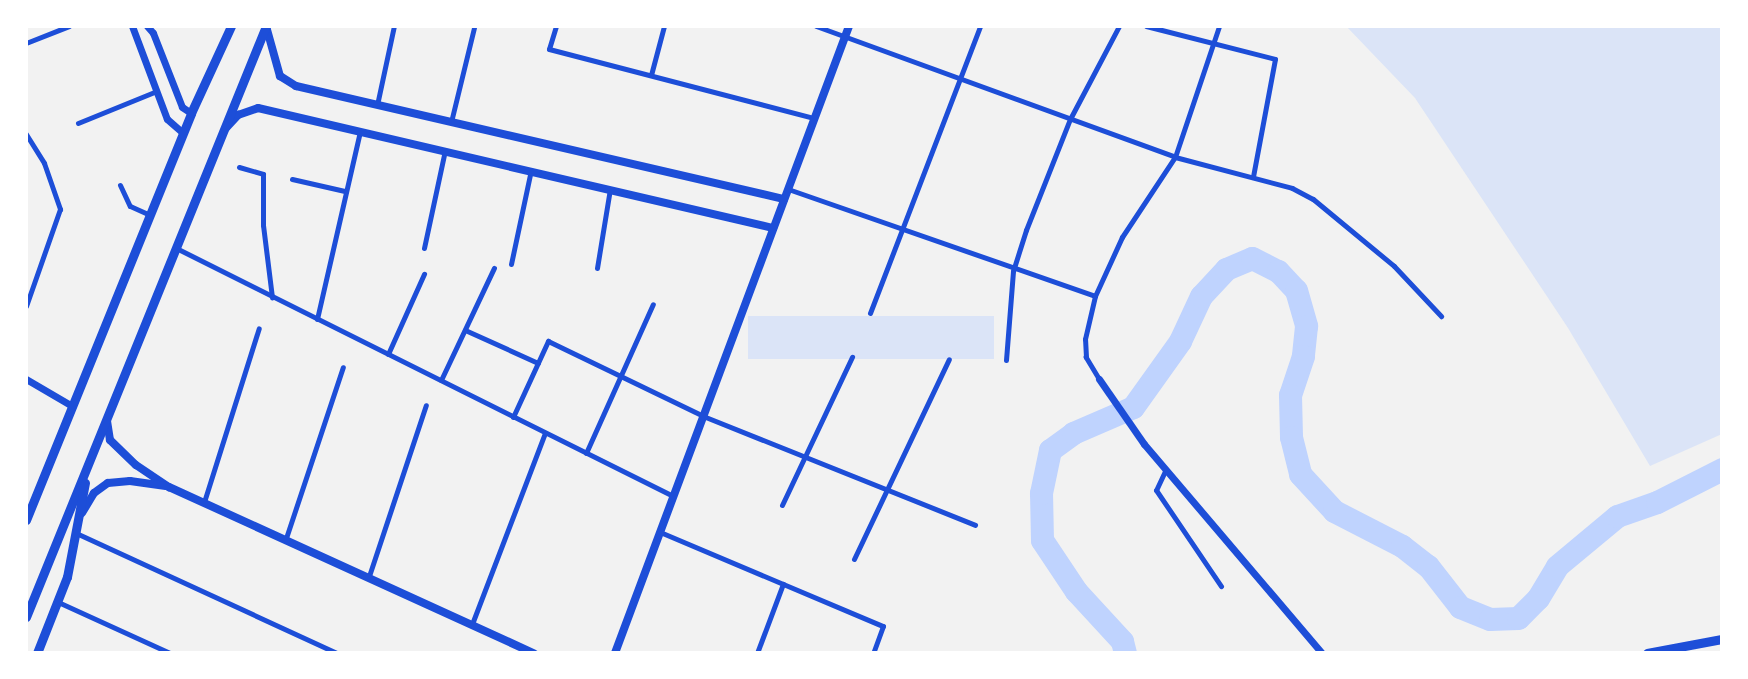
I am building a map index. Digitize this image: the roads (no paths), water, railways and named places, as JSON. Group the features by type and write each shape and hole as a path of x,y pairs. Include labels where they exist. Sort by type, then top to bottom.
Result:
{"main road":[{"path":"26,520 191,113 231,26"},
{"path":"266,26 280,76 288,82 784,199"},
{"path":"26,617 266,26"},
{"path":"615,653 849,26"},
{"path":"222,134 238,115 258,108 773,228"},
{"path":"108,415 110,440 135,466 169,487 534,653"},
{"path":"76,533 89,464"},
{"path":"26,500 46,471"},
{"path":"37,653 58,602 85,506 108,483 130,481 169,487"},
{"path":"1647,653 1722,639"}],"street":[{"path":"26,43 69,26"},
{"path":"132,26 167,119 183,133"},
{"path":"147,26 153,33 182,107 191,113"},
{"path":"377,105 394,26"},
{"path":"556,26 550,49 814,118"},
{"path":"651,75 664,26"},
{"path":"816,26 1175,156 1252,177 1313,199 1394,266 1441,316"},
{"path":"870,313 980,26"},
{"path":"1006,359 1013,271 1070,119 1119,26"},
{"path":"1146,26 1275,59 1252,177"},
{"path":"1219,26 1175,156 1122,237 1095,296 1085,339 1086,357 1144,444 1322,653"},
{"path":"451,122 474,28"},
{"path":"78,124 157,91"},
{"path":"317,319 360,130"},
{"path":"26,134 48,175 60,209 58,223 26,306"},
{"path":"424,248 445,150"},
{"path":"239,167 263,174 263,225 272,297"},
{"path":"511,264 531,170"},
{"path":"292,178 345,191"},
{"path":"120,185 130,206 150,215"},
{"path":"597,268 610,189"},
{"path":"788,189 1013,271 1095,296"},
{"path":"176,248 673,496"},
{"path":"441,380 494,268"},
{"path":"388,354 424,274"},
{"path":"586,453 653,304"},
{"path":"204,502 259,328"},
{"path":"465,330 538,363"},
{"path":"513,417 548,341 703,416 975,525"},
{"path":"782,505 852,357"},
{"path":"854,559 890,491 948,359"},
{"path":"286,538 343,367"},
{"path":"26,379 72,406"},
{"path":"369,576 426,405"},
{"path":"472,624 545,433"},
{"path":"1166,471 1156,490 1221,586"},
{"path":"660,532 883,626 873,653"},
{"path":"76,533 337,653"},
{"path":"757,653 783,584"},
{"path":"58,602 170,653"}],"waterway":[{"path":"1125,653 1122,641 1076,591 1042,540 1041,493 1050,450 1073,433 1133,407 1180,341 1201,296 1226,269 1252,258 1278,271 1296,290 1306,326 1303,356 1290,395 1291,437 1300,474 1334,511 1402,546 1428,566 1460,607 1490,619 1518,618 1538,598 1557,566 1617,516 1657,502 1722,469"}]}
